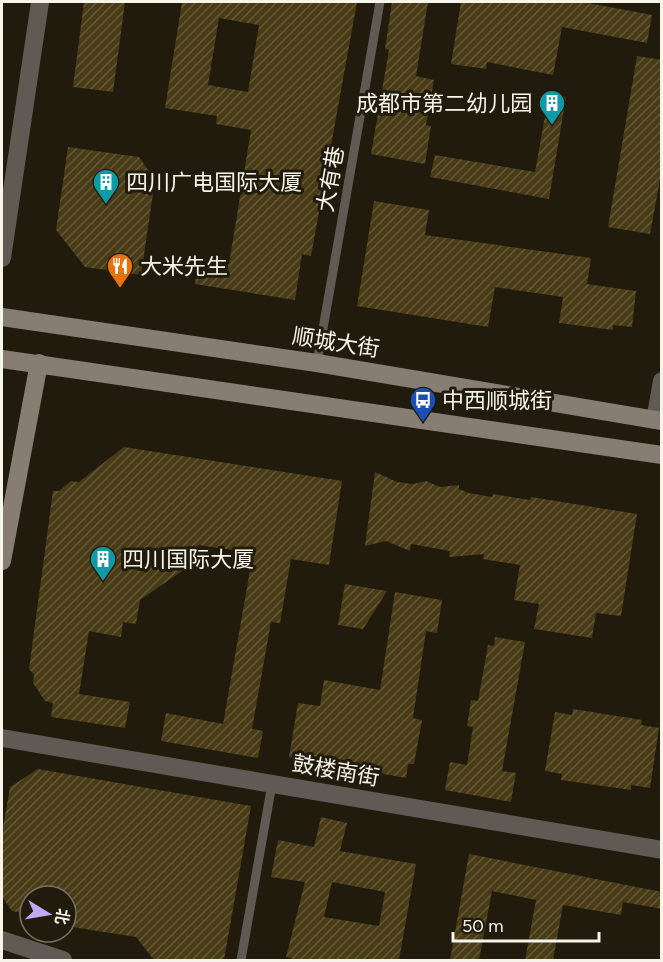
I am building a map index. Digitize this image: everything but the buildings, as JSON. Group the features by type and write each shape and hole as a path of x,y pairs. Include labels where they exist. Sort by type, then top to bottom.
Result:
{"main road":[{"name":"顺城大街","path":"2,317 317,363 658,420"},
{"path":"2,359 662,455"},
{"path":"2,561 39,363"}],"street":[{"path":"2,258 40,2"},
{"path":"658,420 662,381"},
{"name":"鼓楼南街","path":"2,738 662,850"},
{"path":"2,940 63,960"}],"lane":[{"name":"大有巷","path":"317,363 380,2"},
{"path":"241,960 272,784"}],"place":[{"name":"成都市第二幼儿园","path":"552,126"},
{"name":"四川广电国际大厦","path":"106,205"},
{"name":"大米先生","path":"120,289"},
{"name":"中西顺城街","path":"423,423"},
{"name":"四川国际大厦","path":"103,582"}]}
